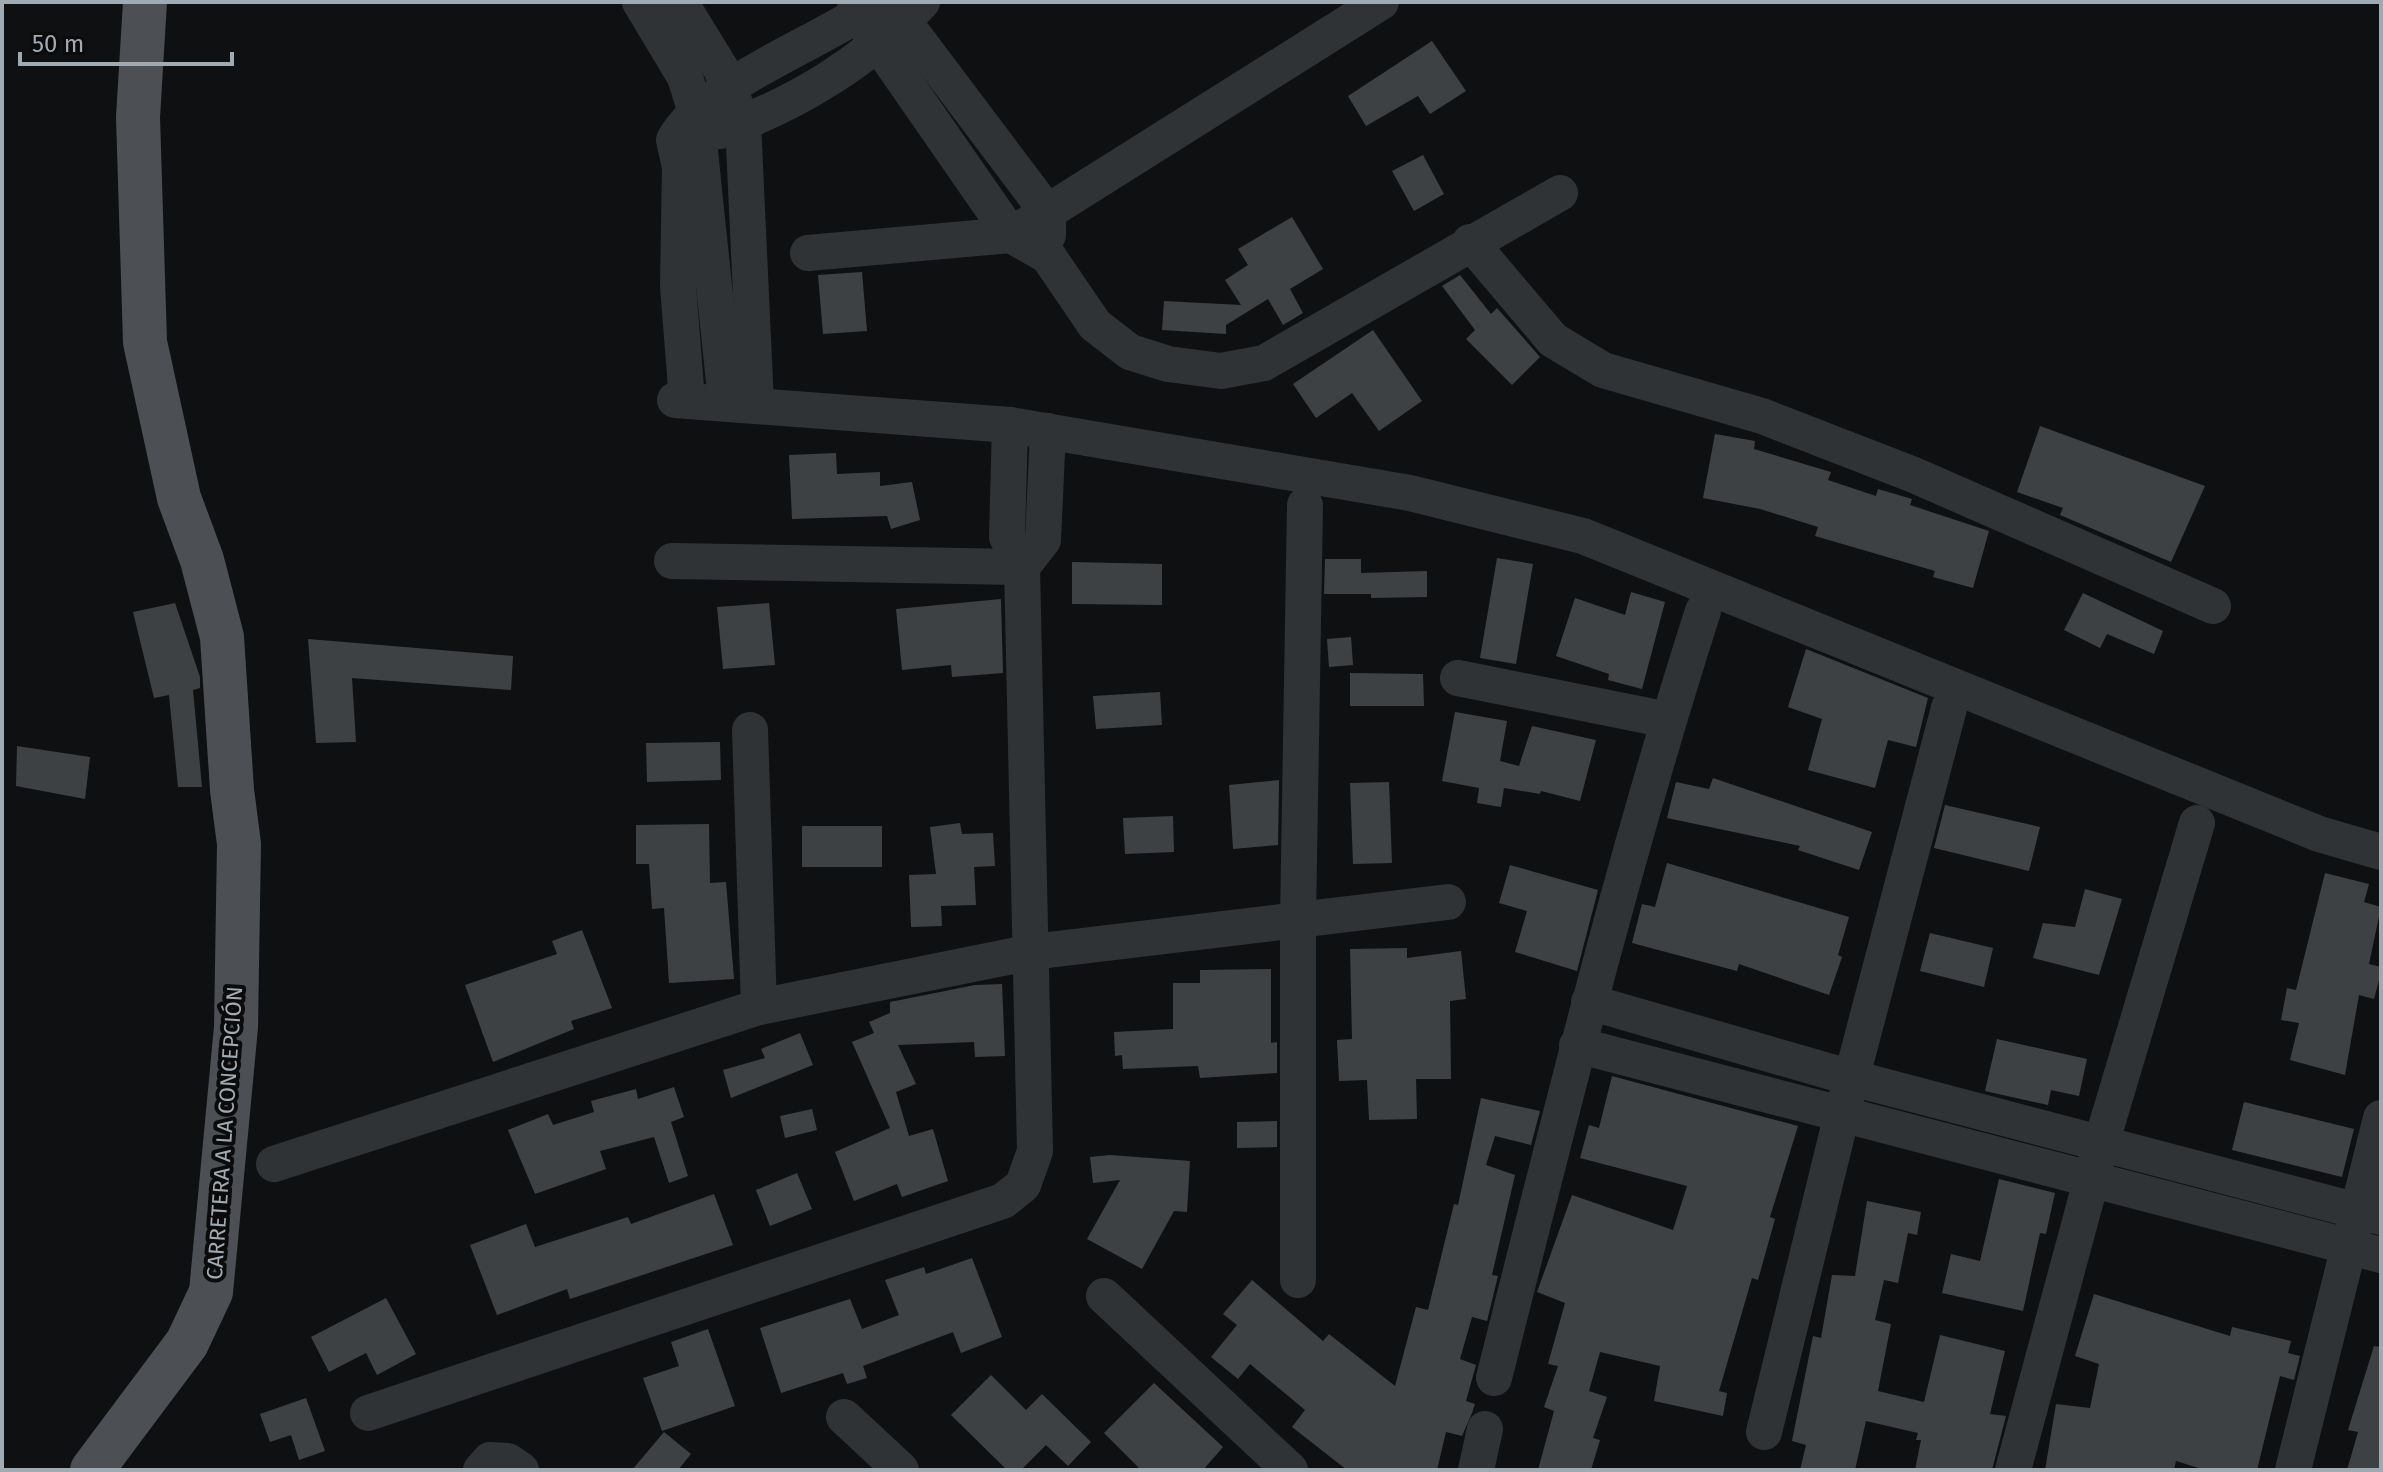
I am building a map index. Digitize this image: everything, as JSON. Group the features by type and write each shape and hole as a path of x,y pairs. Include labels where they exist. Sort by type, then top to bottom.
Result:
{"main road":[{"name":"CARRETERA A LA CONCEPCIÓN","path":"92,1470 187,1343 211,1292 236,1027 239,844 232,790 222,637 202,560 179,498 145,342 138,117 145,2"}],"street":[{"path":"640,2 685,77 690,130 695,284 681,400 741,402 1010,425 1410,493 1583,536 2319,834 2381,852"},
{"path":"680,2 731,88 743,123 747,284 741,402"},
{"path":"808,253 1011,235 1381,2"},
{"path":"690,130 731,88 883,13"},
{"path":"690,130 743,123 839,74 883,13"},
{"path":"883,13 1048,213 1048,256"},
{"path":"883,13 1011,235 1048,256 1095,325 1130,352 1168,364 1221,371 1264,363 1560,193"},
{"path":"1470,242 1553,340 1603,370 1762,416 1818,437 1914,475 2213,606"},
{"path":"695,284 747,284"},
{"path":"695,284 741,402"},
{"path":"368,1413 1003,1201 1023,1185 1035,1151 1032,952 1022,567 1007,537 1010,425"},
{"path":"1022,567 1043,540 1048,431"},
{"path":"1298,1280 1298,918 1305,505"},
{"path":"672,561 1022,567"},
{"path":"1494,1378 1577,1045 1668,720 1703,611"},
{"path":"1458,678 1668,720"},
{"path":"1764,1432 1842,1114 1949,708"},
{"path":"750,730 759,1007"},
{"path":"2013,1470 2101,1144 2197,823"},
{"path":"274,1164 759,1007 1032,952 1448,902"},
{"path":"1589,1002 1852,1078 2368,1214"},
{"path":"1577,1045 2364,1251"},
{"path":"2293,1470 2364,1251 2381,1118"},
{"path":"1104,1296 1290,1470"},
{"path":"844,1417 901,1470"},
{"path":"1476,1470 1485,1429"},
{"path":"481,1470 490,1460 503,1459 521,1470"}],"building":[{"path":"1432,41 1466,91 1430,114 1418,96 1366,126 1348,96"},
{"path":"1423,155 1444,194 1414,211 1392,171"},
{"path":"1292,217 1323,269 1290,289 1303,313 1283,325 1268,299 1226,325 1226,334 1162,330 1164,301 1241,305 1225,280 1248,265 1238,249"},
{"path":"862,272 867,331 823,334 818,275"},
{"path":"1460,275 1491,314 1497,308 1540,357 1512,385 1466,339 1475,330 1442,286"},
{"path":"1373,330 1422,401 1379,431 1352,393 1316,418 1293,384"},
{"path":"2040,426 2205,486 2171,562 2060,515 2063,508 2017,492"},
{"path":"1715,434 1755,441 1754,449 1831,472 1828,480 1876,496 1878,489 1912,499 1910,505 1989,531 1973,588 1933,577 1935,571 1815,536 1818,527 1760,509 1703,498"},
{"path":"836,453 837,474 880,472 880,486 912,482 920,520 891,529 887,516 792,519 789,455"},
{"path":"1497,558 1533,564 1516,664 1480,658"},
{"path":"1325,559 1361,559 1361,573 1427,571 1427,597 1371,598 1371,594 1324,594"},
{"path":"1072,562 1162,564 1162,605 1072,604"},
{"path":"1631,592 1665,602 1642,689 1608,680 1609,674 1556,656 1575,598 1625,615"},
{"path":"2083,593 2163,631 2154,654 2107,634 2100,648 2064,630"},
{"path":"1001,599 1003,673 952,677 951,665 902,670 896,609"},
{"path":"175,603 200,677 200,688 193,690 202,787 178,787 169,695 154,698 133,612"},
{"path":"769,603 775,665 723,669 717,607"},
{"path":"1351,637 1353,665 1329,667 1327,639"},
{"path":"308,639 513,656 511,690 352,678 356,742 316,743"},
{"path":"1806,649 1928,698 1916,747 1888,740 1875,788 1808,770 1822,719 1788,707"},
{"path":"1350,673 1423,674 1424,706 1350,706"},
{"path":"1160,692 1162,725 1096,729 1093,696"},
{"path":"1455,712 1507,721 1500,761 1519,766 1532,726 1596,740 1580,801 1541,791 1540,794 1504,788 1501,807 1477,803 1479,788 1442,781"},
{"path":"720,742 721,780 647,782 646,743"},
{"path":"17,746 90,757 85,799 16,786"},
{"path":"1713,778 1872,832 1859,870 1798,850 1800,846 1667,818 1676,782 1709,789"},
{"path":"1279,780 1278,845 1233,849 1229,785"},
{"path":"1389,782 1392,863 1353,864 1350,783"},
{"path":"1945,805 2040,827 2029,871 1934,848"},
{"path":"1173,816 1174,852 1125,854 1123,818"},
{"path":"960,823 962,834 993,833 995,866 974,867 976,905 941,906 942,926 911,927 909,875 936,874 930,827"},
{"path":"709,824 710,883 726,882 734,979 669,983 664,908 652,909 649,864 636,864 636,825"},
{"path":"802,826 882,826 882,867 802,867"},
{"path":"1667,863 1849,917 1838,955 1842,957 1829,995 1739,964 1737,971 1632,943 1642,904 1655,907"},
{"path":"1510,865 1598,890 1577,971 1515,952 1527,911 1499,903"},
{"path":"2325,873 2369,884 2364,902 2381,907 2369,964 2381,967 2381,973 2374,999 2359,995 2345,1075 2290,1060 2299,1023 2281,1020 2287,988 2296,990"},
{"path":"2085,889 2122,899 2099,975 2033,958 2043,923 2075,927"},
{"path":"582,930 612,1008 571,1021 574,1029 493,1062 465,985 557,954 552,941"},
{"path":"1930,933 1993,948 1984,987 1920,971"},
{"path":"1407,948 1407,958 1461,951 1466,999 1450,1001 1451,1079 1416,1079 1417,1119 1369,1120 1367,1080 1339,1081 1337,1040 1352,1039 1350,949"},
{"path":"1271,969 1271,1043 1277,1042 1277,1073 1200,1078 1198,1066 1123,1069 1122,1055 1115,1056 1114,1032 1173,1029 1173,983 1200,983 1200,970"},
{"path":"1002,984 1005,1056 975,1057 974,1042 898,1045 916,1084 896,1092 909,1136 933,1129 948,1181 902,1197 897,1184 854,1201 835,1152 890,1128 852,1042 874,1033 869,1022 890,1013 890,1002 975,985"},
{"path":"800,1033 813,1065 731,1098 723,1070 765,1058 761,1049"},
{"path":"1997,1039 2087,1059 2079,1096 2051,1090 2048,1105 1985,1091"},
{"path":"1612,1076 1798,1126 1770,1217 1775,1219 1758,1280 1752,1278 1719,1391 1727,1393 1723,1416 1654,1401 1660,1366 1600,1352 1589,1391 1607,1397 1593,1438 1600,1440 1591,1470 1538,1470 1554,1411 1544,1407 1558,1366 1548,1364 1565,1303 1537,1292 1572,1195 1673,1230 1687,1186 1580,1158 1589,1125 1599,1128"},
{"path":"674,1087 684,1117 671,1122 688,1176 669,1183 654,1137 600,1151 606,1169 535,1194 508,1130 548,1114 553,1125 594,1112 591,1101 636,1089 638,1099"},
{"path":"1481,1098 1540,1111 1531,1145 1495,1136 1486,1165 1515,1175 1492,1275 1498,1276 1487,1321 1472,1317 1460,1359 1476,1365 1466,1401 1475,1404 1472,1413 1462,1436 1446,1432 1437,1470 1347,1470 1292,1427 1305,1410 1250,1364 1238,1379 1211,1357 1237,1325 1223,1314 1252,1280 1323,1341 1329,1334 1395,1386 1416,1307 1428,1310 1454,1204 1458,1205"},
{"path":"2244,1102 2354,1129 2342,1177 2232,1150"},
{"path":"812,1109 817,1130 785,1138 780,1116"},
{"path":"1277,1121 1277,1147 1237,1148 1237,1122"},
{"path":"1110,1155 1190,1161 1187,1212 1174,1211 1142,1269 1087,1239 1120,1180 1093,1183 1090,1157"},
{"path":"797,1173 812,1209 770,1226 756,1190"},
{"path":"1999,1179 2055,1193 2046,1234 2040,1233 2023,1311 1942,1293 1951,1254 1980,1261"},
{"path":"714,1194 733,1245 570,1299 567,1289 497,1315 470,1245 526,1224 535,1247 628,1217 631,1224"},
{"path":"1867,1201 1921,1212 1917,1235 1908,1233 1898,1283 1884,1280 1875,1320 1891,1324 1878,1391 1924,1402 1940,1335 2005,1351 1990,1414 2006,1416 1992,1470 1915,1470 1921,1440 1916,1440 1918,1433 1866,1421 1855,1470 1800,1470 1806,1445 1792,1441 1813,1336 1821,1338 1832,1275 1855,1276"},
{"path":"972,1258 1002,1337 961,1353 953,1332 863,1366 867,1378 847,1384 843,1373 781,1393 760,1328 850,1299 862,1329 899,1315 885,1280 924,1267 926,1274"},
{"path":"2094,1294 2230,1336 2232,1327 2291,1341 2288,1353 2300,1356 2294,1380 2280,1376 2257,1470 2205,1470 2176,1461 2174,1470 2045,1470 2056,1404 2090,1408 2099,1364 2075,1356"},
{"path":"386,1298 416,1354 377,1375 366,1353 329,1372 311,1337"},
{"path":"708,1329 735,1406 662,1431 643,1378 679,1366 671,1342"},
{"path":"2374,1346 2381,1347 2381,1470 2347,1470 2358,1432 2348,1430"},
{"path":"991,1375 1026,1410 1042,1394 1091,1442 1068,1466 1046,1445 1021,1470 1007,1470 951,1415"},
{"path":"1154,1383 1223,1447 1203,1470 1141,1470 1104,1433"},
{"path":"306,1398 325,1451 299,1460 291,1435 270,1442 260,1414"},
{"path":"664,1432 691,1454 678,1470 632,1470"}]}
